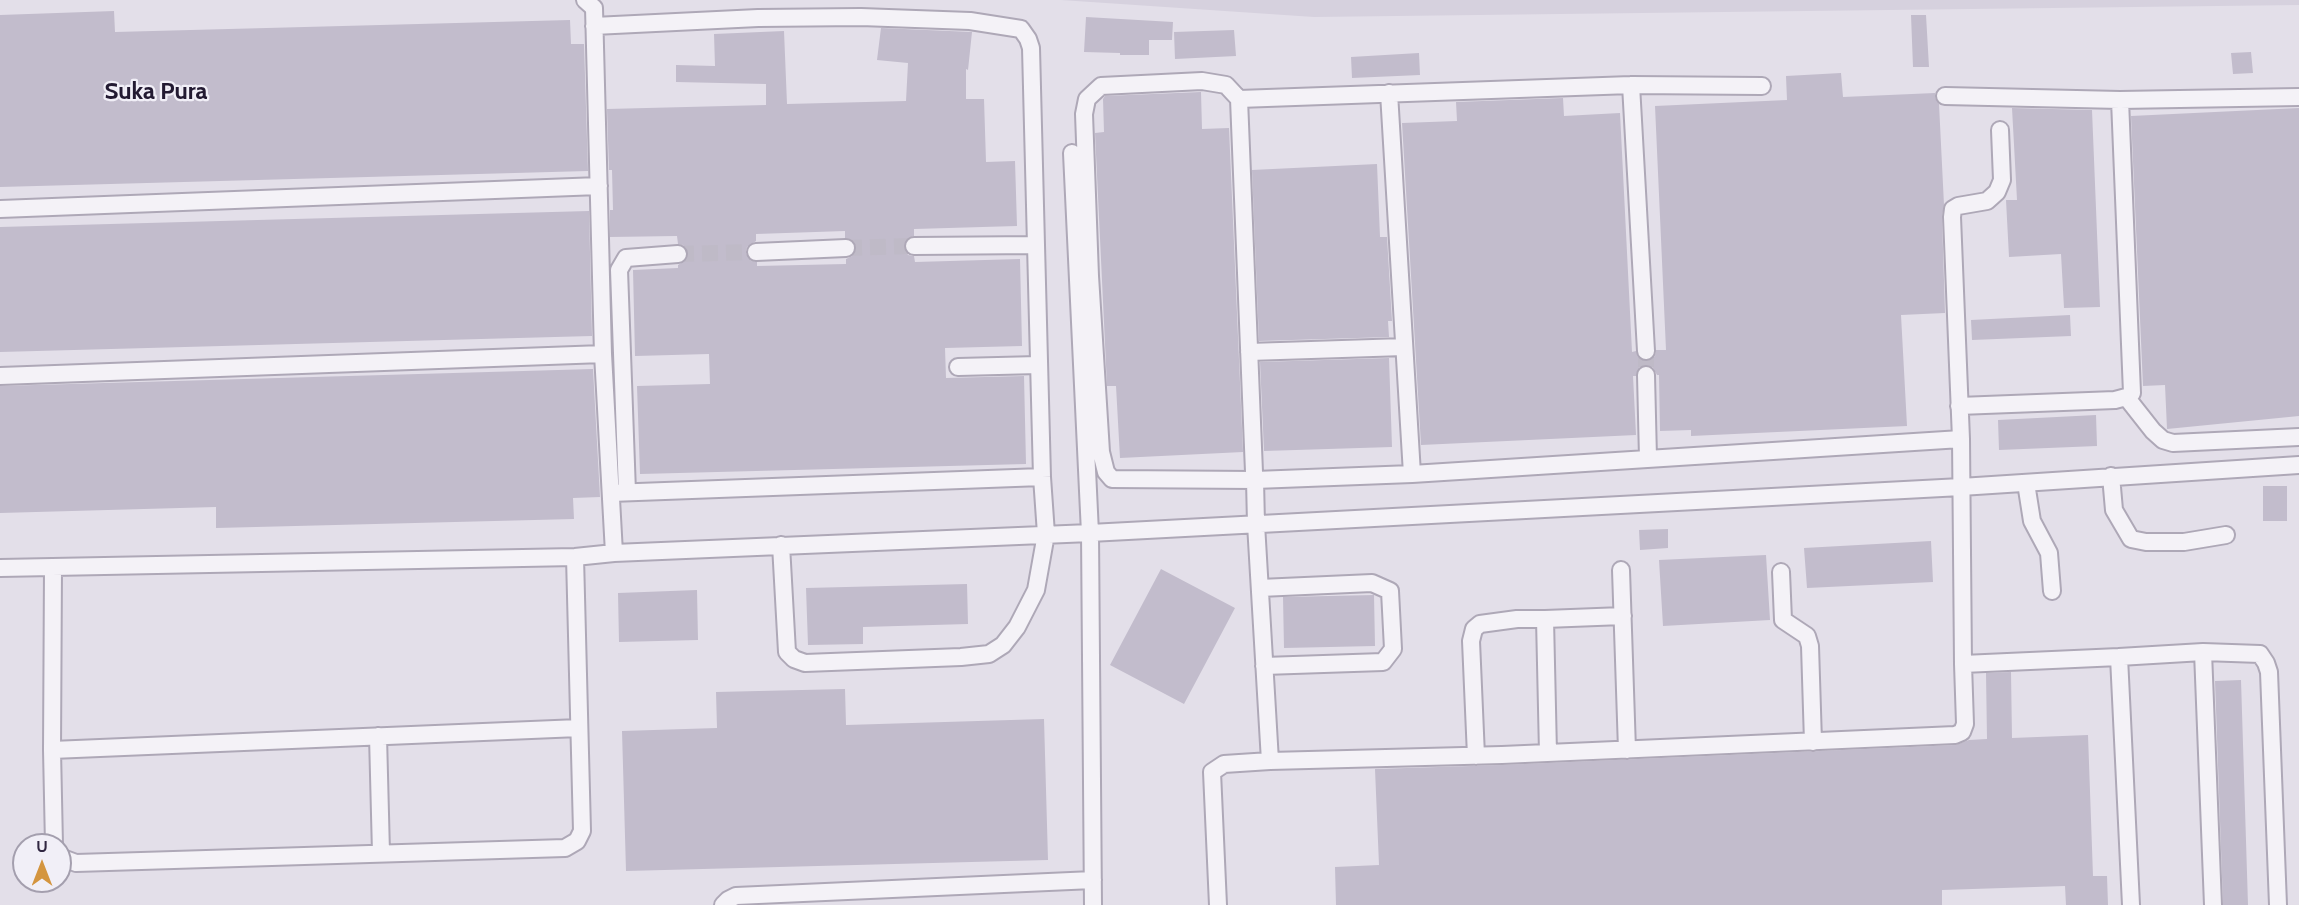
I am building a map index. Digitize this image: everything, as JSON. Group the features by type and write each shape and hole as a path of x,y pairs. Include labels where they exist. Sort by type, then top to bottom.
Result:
{"lane":[{"path":"585,0 594,8 603,354 619,493"},
{"path":"594,26 758,18 861,17 970,21 1021,29 1028,39 1042,477 1046,534 1036,590 1017,627 1003,645 989,654 805,663 794,659 787,652 781,545"},
{"path":"1270,761 1256,524 1255,480 1239,99 1226,85 1202,81 1101,86 1086,99 1084,114 1101,452 1106,472 1112,479 1255,480 1412,474 1961,439"},
{"path":"1239,99 1631,85 1762,86"},
{"path":"1631,85 1646,351"},
{"path":"1389,93 1412,474"},
{"path":"1945,96 2120,100 2299,97"},
{"path":"1959,406 2115,400 2127,398 2132,393 2120,100"},
{"path":"1218,905 1212,772 1224,764 1627,750 1954,735 1962,732 1965,724 1961,439 1952,217 1953,209 1958,206 1987,201 1997,192 2002,180 2000,130"},
{"path":"1072,153 1090,533 1093,905"},
{"path":"0,209 599,186"},
{"path":"914,246 1036,245"},
{"path":"756,252 846,248"},
{"path":"614,554 619,493 619,270 626,258 678,254"},
{"path":"1249,352 1404,347"},
{"path":"0,376 603,354"},
{"path":"958,367 1038,364"},
{"path":"1646,375 1648,458"},
{"path":"2127,398 2153,431 2163,440 2173,443 2299,437"},
{"path":"0,568 575,557 781,545 1090,533 1961,487 2299,465"},
{"path":"2111,476 2114,510 2131,539 2146,542 2184,542 2226,535"},
{"path":"619,493 1042,477"},
{"path":"2026,483 2032,521 2049,554 2052,591"},
{"path":"72,862 565,848 577,841 582,831 575,557"},
{"path":"53,567 54,833"},
{"path":"1621,570 1627,750"},
{"path":"1781,572 1784,620 1807,636 1810,646 1813,741"},
{"path":"1260,588 1372,583 1390,591 1393,649 1383,662 1264,666"},
{"path":"1476,756 1471,641 1474,628 1480,624 1517,619 1623,616"},
{"path":"1545,619 1548,753"},
{"path":"1963,664 2203,652 2260,654 2269,672 2278,905"},
{"path":"2203,652 2213,905"},
{"path":"2119,657 2131,905"},
{"path":"52,750 579,728"},
{"path":"378,736 381,853"},
{"path":"723,905 736,896 1093,880"}],"shaded area":[{"path":"1061,0 2299,0 2299,5 1314,17"}],"building":[{"path":"114,11 115,32 570,20 571,44 584,44 588,171 0,187 0,15"},
{"path":"1911,15 1926,15 1929,67 1913,67"},
{"path":"1086,17 1173,22 1172,40 1149,40 1149,55 1084,52"},
{"path":"881,28 972,32 968,70 966,69 966,99 984,99 986,162 1015,161 1017,226 914,229 914,236 905,240 904,247 908,255 914,256 915,262 1020,259 1022,346 945,348 946,378 1024,376 1026,464 640,474 637,386 710,384 709,354 635,356 633,270 678,268 678,265 687,259 688,253 683,245 678,244 677,236 610,237 610,210 613,210 607,109 766,105 766,84 676,82 676,65 715,66 714,34 784,31 787,104 906,101 908,63 877,60","holes":["845,231 845,238 854,242 856,248 852,256 846,259 846,264 757,266 757,262 751,261 746,253 747,247 756,241 756,234"]},
{"path":"1234,30 1236,56 1175,59 1174,32"},
{"path":"2251,52 2253,73 2233,74 2231,53"},
{"path":"1419,53 1420,75 1352,78 1351,57"},
{"path":"1841,73 1843,97 1935,93 1939,104 1944,205 1942,217 1945,313 1901,315 1907,426 1691,436 1691,430 1660,431 1659,375 1652,366 1645,365 1640,366 1636,376 1633,376 1636,435 1421,445 1402,123 1457,121 1456,102 1563,98 1564,116 1620,113 1632,352 1636,351 1641,360 1647,361 1655,356 1656,350 1666,350 1655,106 1787,100 1786,76"},
{"path":"1201,92 1202,129 1229,128 1243,452 1120,458 1116,386 1107,386 1095,133 1104,132 1103,99 1105,96"},
{"path":"2012,108 2092,110 2100,307 2064,308 2061,254 2009,257 2006,200 2017,200"},
{"path":"2299,108 2299,416 2167,429 2165,385 2143,386 2131,116"},
{"path":"1377,164 1380,237 1387,237 1392,321 1388,321 1389,337 1259,341 1252,170"},
{"path":"589,211 592,336 0,352 0,227"},
{"path":"2070,315 2071,336 1972,340 1971,320"},
{"path":"1389,358 1392,447 1264,451 1260,362"},
{"path":"593,369 600,497 573,498 574,519 216,528 216,507 0,513 0,386"},
{"path":"2096,415 2097,446 1999,450 1998,420"},
{"path":"2263,486 2287,486 2287,521 2263,521"},
{"path":"1668,529 1668,548 1640,550 1639,530"},
{"path":"1931,541 1933,582 1807,588 1804,548"},
{"path":"1766,555 1770,620 1663,626 1659,560"},
{"path":"1161,569 1235,608 1184,704 1110,665"},
{"path":"967,584 968,624 863,627 863,644 808,645 806,588"},
{"path":"697,590 698,640 619,642 618,593"},
{"path":"1374,595 1375,646 1284,648 1283,597"},
{"path":"2011,672 2012,738 2088,735 2093,876 2107,876 2108,905 2066,905 2065,886 1942,890 1942,905 1336,905 1335,867 1379,865 1375,769 1956,745 1969,740 1987,739 1986,673"},
{"path":"2241,680 2248,905 2223,905 2215,681"},
{"path":"845,689 846,725 1044,719 1048,860 626,871 622,731 717,728 716,692"}],"tunnel":[{"path":"846,248 914,246"},
{"path":"678,254 756,252"},
{"path":"1646,351 1646,375"}],"district":[{"name":"Suka Pura","path":"156,92"}]}
